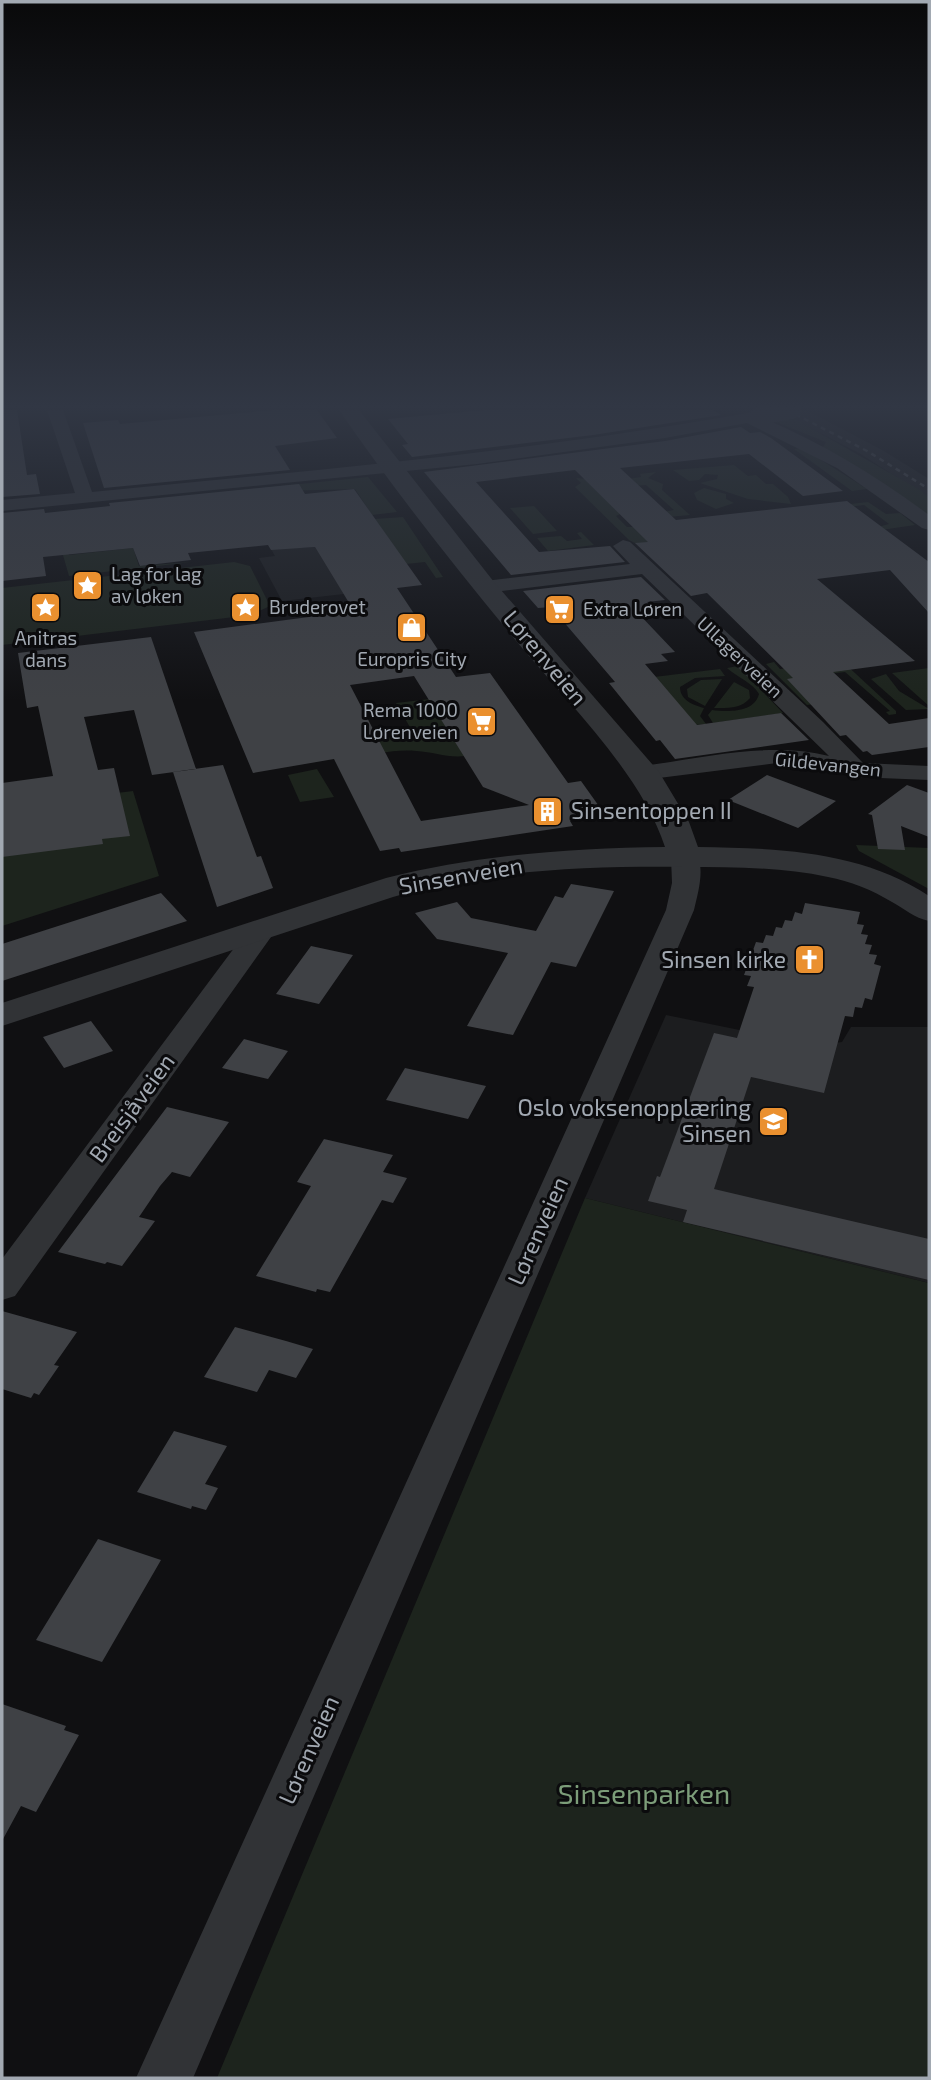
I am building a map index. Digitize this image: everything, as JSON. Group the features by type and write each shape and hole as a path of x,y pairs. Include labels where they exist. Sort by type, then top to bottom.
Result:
{"street":[{"name":"Lørenveien","path":"164,2078 680,911 686,883 685,857 668,812 643,773 485,587 423,507"},
{"path":"905,507 929,524"},
{"name":"Ullagerveien","path":"623,546 815,727 856,770"},
{"path":"485,587 645,568"},
{"name":"Gildevangen","path":"643,773 777,756 804,757 856,770 929,773"},
{"name":"Sinsenveien","path":"2,1016 411,882 492,867 570,859 783,859 831,866 882,883 929,911"},
{"name":"Breisjåveien","path":"2,1286 262,930"}],"shaded area":[{"path":"294,535 302,548 315,547 344,594 282,601 259,558 275,556 265,539"},
{"name":"Oslo voksenopplæring Sinsen","path":"666,1015 799,1042 827,1044 842,1042 851,1027 929,1027 929,1283 585,1198"}],"green space":[{"path":"367,507 393,507 397,512 372,515"},
{"path":"535,507 557,531 533,534 510,508"},
{"path":"595,507 619,507 620,514 616,516 627,527 634,527 666,559 629,540"},
{"path":"671,507 681,507 690,515 647,515 674,510"},
{"path":"823,507 848,507 818,511 806,509"},
{"path":"867,507 876,507 886,514 900,513 915,525 881,530 878,527 889,524"},
{"path":"915,507 929,507 929,518"},
{"path":"403,517 443,577 436,578 425,562 406,564 375,519"},
{"path":"581,532 594,545 548,551 537,538 561,536 567,541 582,539 577,533"},
{"path":"57,534 64,538 69,555 133,548 139,566 192,562 69,576"},
{"path":"234,562 250,566 270,606 251,615 2,645 2,588"},
{"path":"842,661 896,711 896,714 889,715 886,712 890,711 845,672 827,674 814,704 807,705 766,664 774,662 780,669"},
{"path":"738,666 783,713 713,723 708,715 712,710 733,711 746,708 752,705 759,694 753,686 727,668"},
{"path":"929,668 929,706 892,673"},
{"path":"720,669 725,676 695,678 680,687 685,699 704,708 700,716 706,724 695,725 654,677"},
{"path":"886,674 899,691 929,709 906,710 871,679"},
{"path":"722,679 705,706 688,697 687,689 701,680"},
{"path":"734,682 749,690 750,698 738,706 714,708"},
{"path":"430,699 466,756 408,751 350,759 338,738 376,733 398,739 415,736 396,703"},
{"path":"317,769 334,797 300,802 288,775"},
{"path":"133,791 159,876 2,926 2,807"},
{"path":"856,845 929,848 929,889 859,851"},
{"name":"Sinsenparken","path":"585,1198 929,1283 929,2078 217,2078"}],"building":[{"path":"100,507 367,507 422,585 397,588 456,677 490,673 568,783 581,781 606,816 570,821 573,826 401,852 399,848 380,851 334,759 253,773 194,632 354,611 315,547 271,550 268,545 188,553 191,560 140,566 133,548 43,557 46,576 2,581 2,513 44,509 45,513","holes":["414,676 483,787 529,805 421,821 350,685"]},
{"path":"454,507 499,507 539,552 610,546 625,562 511,575"},
{"path":"613,507 662,507 676,520 792,507 855,507 929,562 929,613 890,570 817,579 915,661 833,672 889,724 929,718 929,747 872,755 867,751 863,752 846,735 840,736 787,679 793,678 707,593 691,596 635,543 648,542"},
{"path":"641,577 665,600 647,602 656,611 637,612 675,652 661,654 668,661 645,664 697,725 781,713 809,740 675,759 660,740 656,741 609,683 615,682 551,607 538,608 523,591"},
{"path":"151,637 196,769 152,775 134,710 84,717 98,770 114,768 130,836 102,839 103,844 2,857 2,783 53,776 38,706 27,708 18,653"},
{"path":"223,765 257,857 261,856 273,888 217,907 173,772"},
{"path":"767,775 836,801 798,828 728,800"},
{"path":"907,785 929,793 929,837 901,826 905,850 878,849 872,815 868,814"},
{"path":"571,884 614,891 576,967 551,962 513,1035 467,1026 508,953 437,939 415,913 457,902 471,918 536,931 555,896 563,898"},
{"path":"161,893 187,921 2,981 2,944"},
{"path":"805,903 860,912 857,924 864,925 861,934 868,935 865,944 872,945 869,954 877,955 874,964 881,966 872,1000 865,998 862,1008 855,1007 853,1017 845,1016 824,1093 751,1077 714,1189 929,1239 929,1280 683,1222 687,1210 648,1201 657,1176 660,1177 714,1033 737,1038 754,987 747,986 751,976 744,975 756,942 763,943 766,935 773,936 776,927 782,928 785,920 792,921 795,912 802,914"},
{"path":"311,946 353,955 319,1004 276,994"},
{"path":"91,1021 113,1051 64,1068 43,1037"},
{"path":"244,1039 288,1051 268,1079 222,1068"},
{"path":"405,1068 486,1086 468,1119 386,1100"},
{"path":"167,1107 229,1122 190,1177 172,1172 160,1186 139,1217 155,1221 122,1266 58,1252"},
{"path":"324,1139 393,1155 383,1172 407,1178 393,1203 382,1200 330,1292 317,1289 316,1292 256,1276 311,1186 297,1182"},
{"path":"2,1311 77,1332 54,1365 59,1366 39,1395 34,1393 31,1398 2,1389"},
{"path":"235,1327 313,1349 296,1378 269,1370 257,1392 204,1377"},
{"path":"174,1431 227,1446 205,1484 218,1488 206,1510 192,1506 191,1509 137,1492"},
{"path":"98,1539 161,1560 102,1662 36,1640"},
{"path":"2,1704 66,1726 64,1730 79,1735 36,1812 21,1806 2,1841"}],"place":[{"name":"Lag for lag av løken","path":"88,585"},
{"name":"Anitras dans","path":"46,607"},
{"name":"Bruderovet","path":"246,607"},
{"name":"Extra Løren","path":"560,609"},
{"name":"Europris City","path":"412,628"},
{"name":"Rema 1000 Lørenveien","path":"481,721"},
{"name":"Sinsentoppen II","path":"548,811"},
{"name":"Sinsen kirke","path":"809,960"},
{"name":"Oslo voksenopplæring Sinsen","path":"774,1121"}]}
